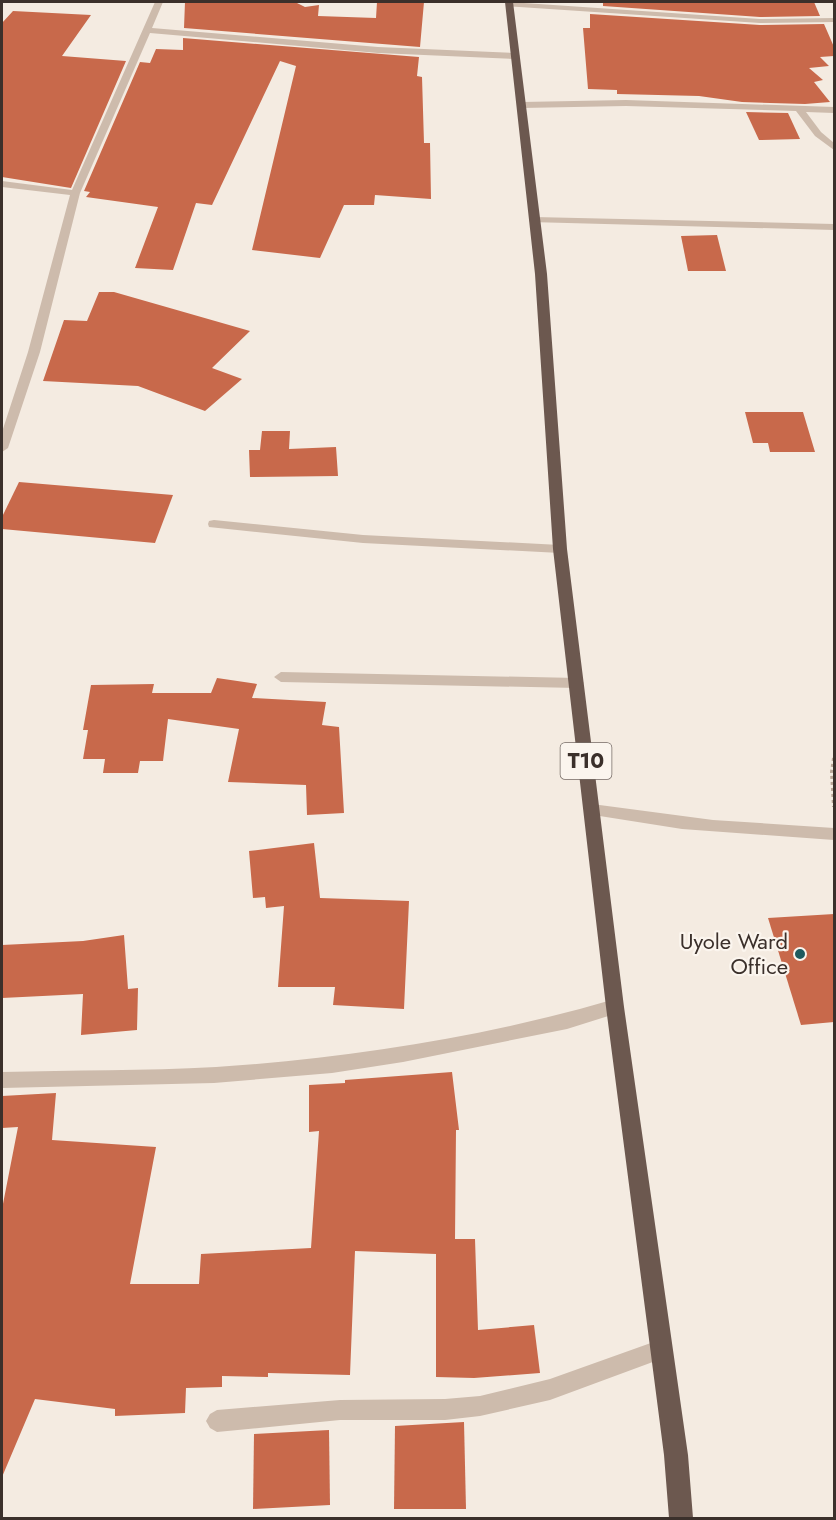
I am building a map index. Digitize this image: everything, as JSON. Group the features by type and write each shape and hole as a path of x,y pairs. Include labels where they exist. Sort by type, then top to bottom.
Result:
{"highway":[{"name":"T10","path":"509,3 542,285 560,549 615,1007 676,1455 681,1518"}],"street":[{"path":"2,448 34,352 75,193 159,2"},
{"path":"509,3 750,20 834,20"},
{"path":"146,30 378,50 516,56"},
{"path":"522,105 627,103 834,110"},
{"path":"798,108 818,134 834,147"},
{"path":"2,184 75,193"},
{"path":"534,220 834,227"},
{"path":"214,524 363,539 560,549"},
{"path":"281,677 577,683"},
{"path":"592,810 643,819 749,830 834,834"},
{"path":"2,1080 214,1075 332,1065 403,1054 567,1020 615,1007"},
{"path":"217,1421 340,1410 422,1410 479,1406 544,1392 592,1377 662,1349"}],"path":[{"path":"834,758 832,772 834,810"}],"building":[{"path":"185,2 295,2 305,7 319,5 318,16 376,18 377,2 424,2 420,47 184,28"},
{"path":"603,2 814,2 820,16 760,17 603,6"},
{"path":"13,11 91,15 62,56 126,61 71,188 2,177 2,23"},
{"path":"590,14 760,25 824,24 834,47 834,56 820,57 829,66 809,68 823,80 814,82 830,102 805,104 742,102 699,96 617,94 617,90 588,89 583,28 590,28"},
{"path":"183,38 419,57 417,76 422,77 424,143 430,143 431,199 375,195 374,205 344,205 320,258 252,250 296,66 280,61 212,205 196,203 173,270 135,268 158,207 86,197 90,192 84,191 140,62 150,63 156,49 183,50"},
{"path":"746,112 788,113 800,139 759,140"},
{"path":"717,235 726,271 688,271 681,236"},
{"path":"99,292 114,292 250,331 212,368 242,379 205,411 138,386 43,381 64,320 87,321"},
{"path":"745,412 803,412 815,452 770,452 768,443 753,443"},
{"path":"262,431 290,431 289,449 336,447 338,476 250,477 249,450 260,450"},
{"path":"19,482 173,495 155,543 2,529 2,517"},
{"path":"217,678 257,684 252,698 326,702 322,725 339,727 344,813 307,815 306,785 228,782 239,729 168,719 163,761 140,761 138,773 103,773 105,759 83,759 88,730 83,730 91,685 154,684 152,693 211,693"},
{"path":"314,843 320,898 409,901 404,1009 333,1005 335,987 278,987 284,906 266,908 265,897 253,898 249,851"},
{"path":"834,914 834,1022 801,1025 768,918"},
{"path":"124,935 128,989 138,988 137,1030 81,1035 83,994 2,998 2,945 83,941"},
{"path":"452,1072 459,1130 456,1130 455,1239 475,1239 478,1330 534,1325 540,1373 474,1378 436,1377 436,1254 355,1251 350,1375 268,1373 268,1377 222,1376 222,1387 186,1388 185,1413 115,1416 115,1409 35,1399 2,1477 2,1209 18,1127 2,1128 2,1096 56,1093 52,1140 156,1147 130,1284 199,1284 201,1254 311,1248 319,1131 309,1132 309,1085"},
{"path":"464,1422 466,1509 394,1509 395,1426"},
{"path":"329,1430 330,1505 253,1509 254,1434"}],"place":[{"name":"Uyole Ward Office","path":"800,954"}]}
